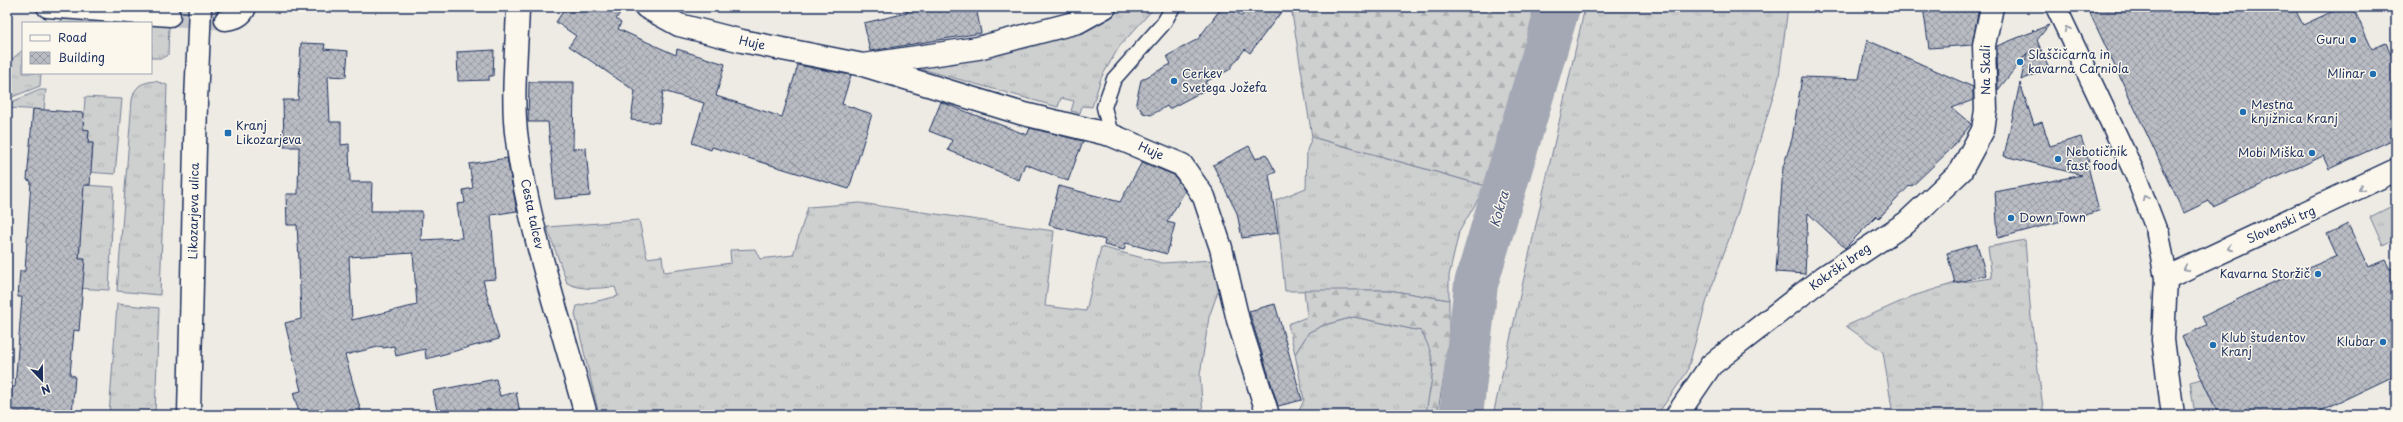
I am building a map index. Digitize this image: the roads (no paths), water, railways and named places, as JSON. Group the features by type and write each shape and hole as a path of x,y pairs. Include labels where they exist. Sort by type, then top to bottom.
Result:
{"street":[{"path":"47,7 170,16"},
{"name":"Likozarjeva ulica","path":"189,415 196,101 200,7"},
{"path":"225,20 236,19 245,12 246,7"},
{"name":"Cesta talcev","path":"518,7 516,139 539,249 586,415"},
{"name":"Huje","path":"646,7 678,25 742,41 863,65 1020,113 1111,135 1182,164 1204,197 1221,248 1238,320 1268,415"},
{"name":"Huje","path":"863,65 978,48 1078,22 1105,7"},
{"name":"Na Skali","path":"1986,110 1984,45 1992,7"},
{"path":"2056,7 2135,174 2158,234 2166,278 2163,340 2173,415"},
{"name":"Kokrški breg","path":"1677,415 1711,365 1824,277 1906,223 1961,171 1983,130 1986,110"},
{"name":"Slovenski trg","path":"2166,278 2396,170"}],"lane":[{"path":"1111,135 1104,106 1114,79 1162,24 1173,7"}],"waterway":[{"name":"Kokra","path":"1461,415 1476,284 1558,7"}],"tunnel":[{"path":"170,16 225,20"}],"place":[{"name":"Guru","path":"2353,40"},
{"name":"Slaščičarna in kavarna Carniola","path":"2020,62"},
{"name":"Mlinar","path":"2373,74"},
{"name":"Cerkev Svetega Jožefa","path":"1174,81"},
{"name":"Mestna knjižnica Kranj","path":"2243,112"},
{"name":"Kranj Likozarjeva","path":"228,133"},
{"name":"Mobi Miška","path":"2312,153"},
{"name":"Nebotičnik fast food","path":"2058,159"},
{"name":"Down Town","path":"2011,218"},
{"name":"Kavarna Storžič","path":"2318,274"},
{"name":"Klubar","path":"2383,342"},
{"name":"Klub študentov Kranj","path":"2213,345"}]}
